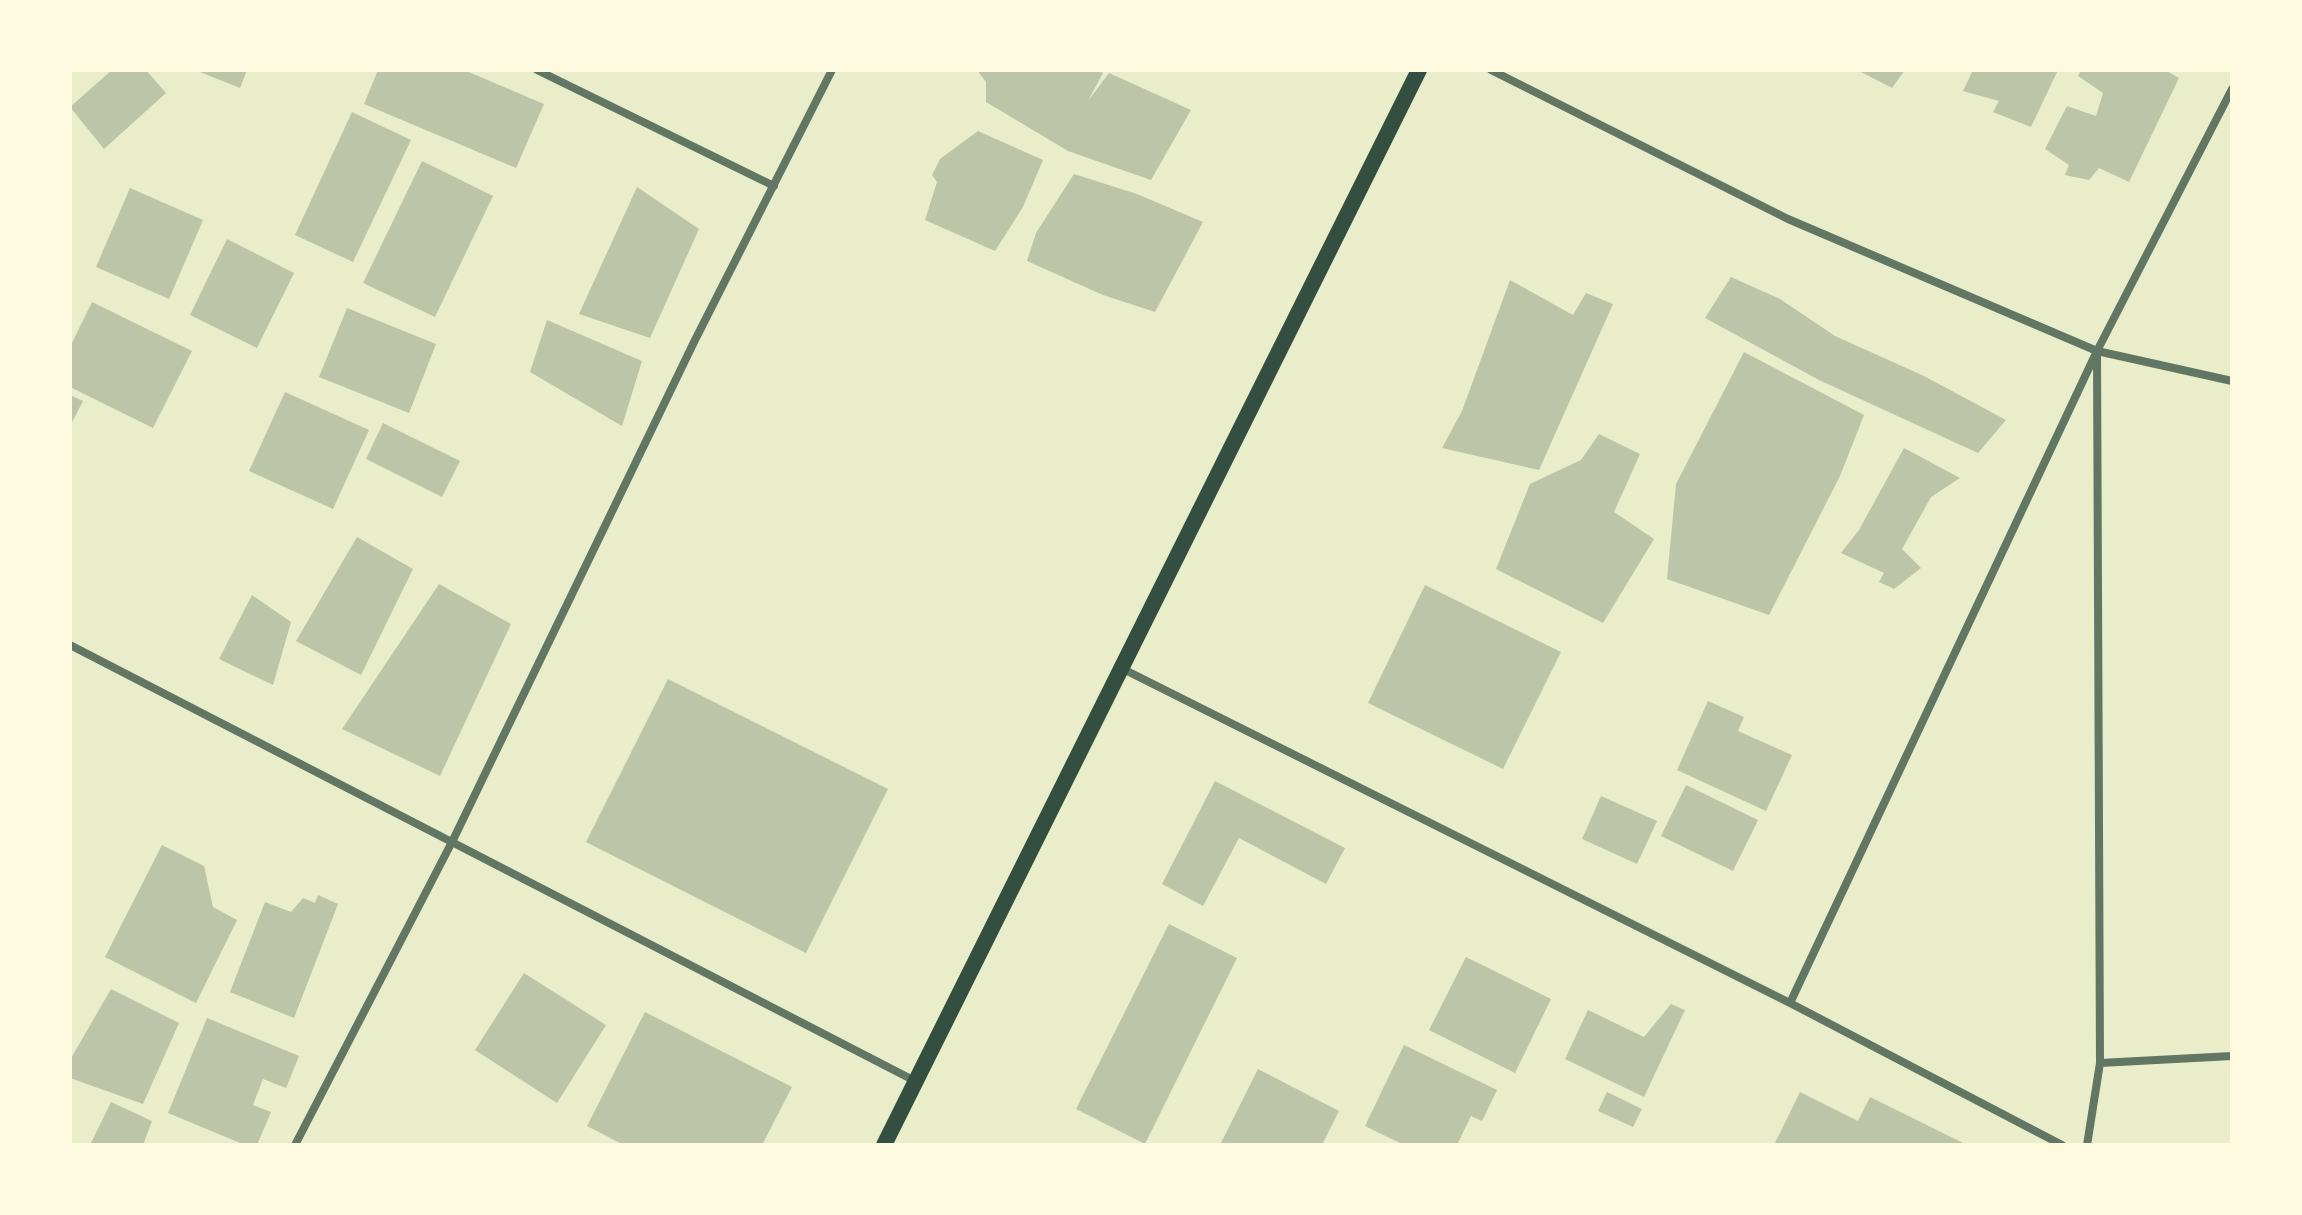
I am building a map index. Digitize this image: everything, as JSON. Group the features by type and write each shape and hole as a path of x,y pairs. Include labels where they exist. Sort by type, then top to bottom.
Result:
{"main road":[{"path":"884,1145 1419,70"}],"street":[{"path":"537,70 774,186"},
{"path":"295,1145 453,840 832,70"},
{"path":"1491,70 1788,219 2097,351 2232,381"},
{"path":"1790,1003 2097,351 2232,89"},
{"path":"2087,1145 2100,1063 2097,351"},
{"path":"70,645 915,1081"},
{"path":"1123,669 1790,1003 2062,1145"},
{"path":"2100,1063 2232,1056"}],"building":[{"path":"112,70 146,70 166,93 104,149 70,107"},
{"path":"195,70 247,70 240,88"},
{"path":"378,70 464,70 544,104 516,168 364,104"},
{"path":"977,70 1098,70 1103,73 1088,101 1109,73 1191,110 1151,180 1068,151 986,102 986,82"},
{"path":"1857,70 1905,70 1892,88"},
{"path":"1973,70 2058,70 2031,127 1993,112 1999,101 1963,91"},
{"path":"2081,70 2165,70 2179,78 2129,182 2099,168 2089,180 2065,175 2069,165 2045,149 2067,106 2096,116 2103,93 2078,76"},
{"path":"352,112 411,140 353,262 295,235"},
{"path":"978,131 1043,160 1023,207 995,251 925,220 937,182 932,175 940,159"},
{"path":"422,161 493,196 435,317 363,283"},
{"path":"1074,174 1137,194 1203,222 1155,312 1103,295 1027,261 1036,233"},
{"path":"637,187 699,229 650,338 579,314"},
{"path":"130,188 203,220 169,299 96,267"},
{"path":"227,239 294,273 257,348 190,315"},
{"path":"1731,277 1780,299 1835,336 1924,376 2006,420 1978,453 1819,380 1705,318"},
{"path":"1510,280 1573,315 1586,293 1613,304 1539,470 1442,448 1462,411"},
{"path":"92,302 192,351 153,428 70,387 70,347"},
{"path":"347,308 436,344 409,413 319,377"},
{"path":"547,320 642,361 622,426 530,372"},
{"path":"1744,352 1864,415 1840,476 1769,615 1667,579 1676,484"},
{"path":"285,392 369,430 333,509 249,471"},
{"path":"70,395 83,401 70,426"},
{"path":"383,423 460,461 442,497 366,459"},
{"path":"1599,434 1640,454 1614,512 1654,539 1603,623 1496,569 1530,484 1581,460"},
{"path":"1904,448 1960,478 1931,497 1902,549 1921,568 1894,589 1879,582 1884,573 1841,553 1859,530"},
{"path":"357,537 413,569 361,675 296,641"},
{"path":"439,584 511,624 440,776 342,729"},
{"path":"1425,585 1561,652 1503,769 1368,703"},
{"path":"252,595 291,622 273,685 219,659"},
{"path":"668,679 888,789 806,953 586,842"},
{"path":"1708,701 1744,717 1738,731 1792,755 1766,811 1677,770"},
{"path":"1215,781 1345,848 1326,884 1239,838 1203,906 1162,884"},
{"path":"1686,785 1758,820 1733,871 1661,836"},
{"path":"1601,796 1657,821 1637,864 1582,839"},
{"path":"162,845 204,866 213,907 237,920 196,1003 105,957"},
{"path":"318,895 338,904 294,1018 230,992 265,902 291,912 303,898 315,903"},
{"path":"1169,924 1237,958 1145,1144 1076,1109"},
{"path":"1466,957 1551,999 1515,1073 1429,1030"},
{"path":"524,973 606,1025 557,1103 475,1050"},
{"path":"111,989 179,1023 143,1104 70,1078 70,1060"},
{"path":"1671,1004 1685,1010 1644,1097 1565,1059 1588,1010 1644,1037"},
{"path":"645,1012 792,1087 762,1145 624,1145 587,1126"},
{"path":"207,1018 299,1056 286,1088 263,1079 253,1105 271,1112 257,1145 245,1145 168,1113"},
{"path":"1404,1045 1497,1090 1482,1121 1471,1116 1457,1145 1404,1145 1365,1126"},
{"path":"1258,1069 1339,1111 1322,1145 1220,1145"},
{"path":"1607,1092 1642,1109 1633,1127 1598,1111"},
{"path":"1800,1092 1858,1121 1870,1097 1967,1145 1774,1145"},
{"path":"111,1102 152,1121 143,1145 90,1145"}]}
